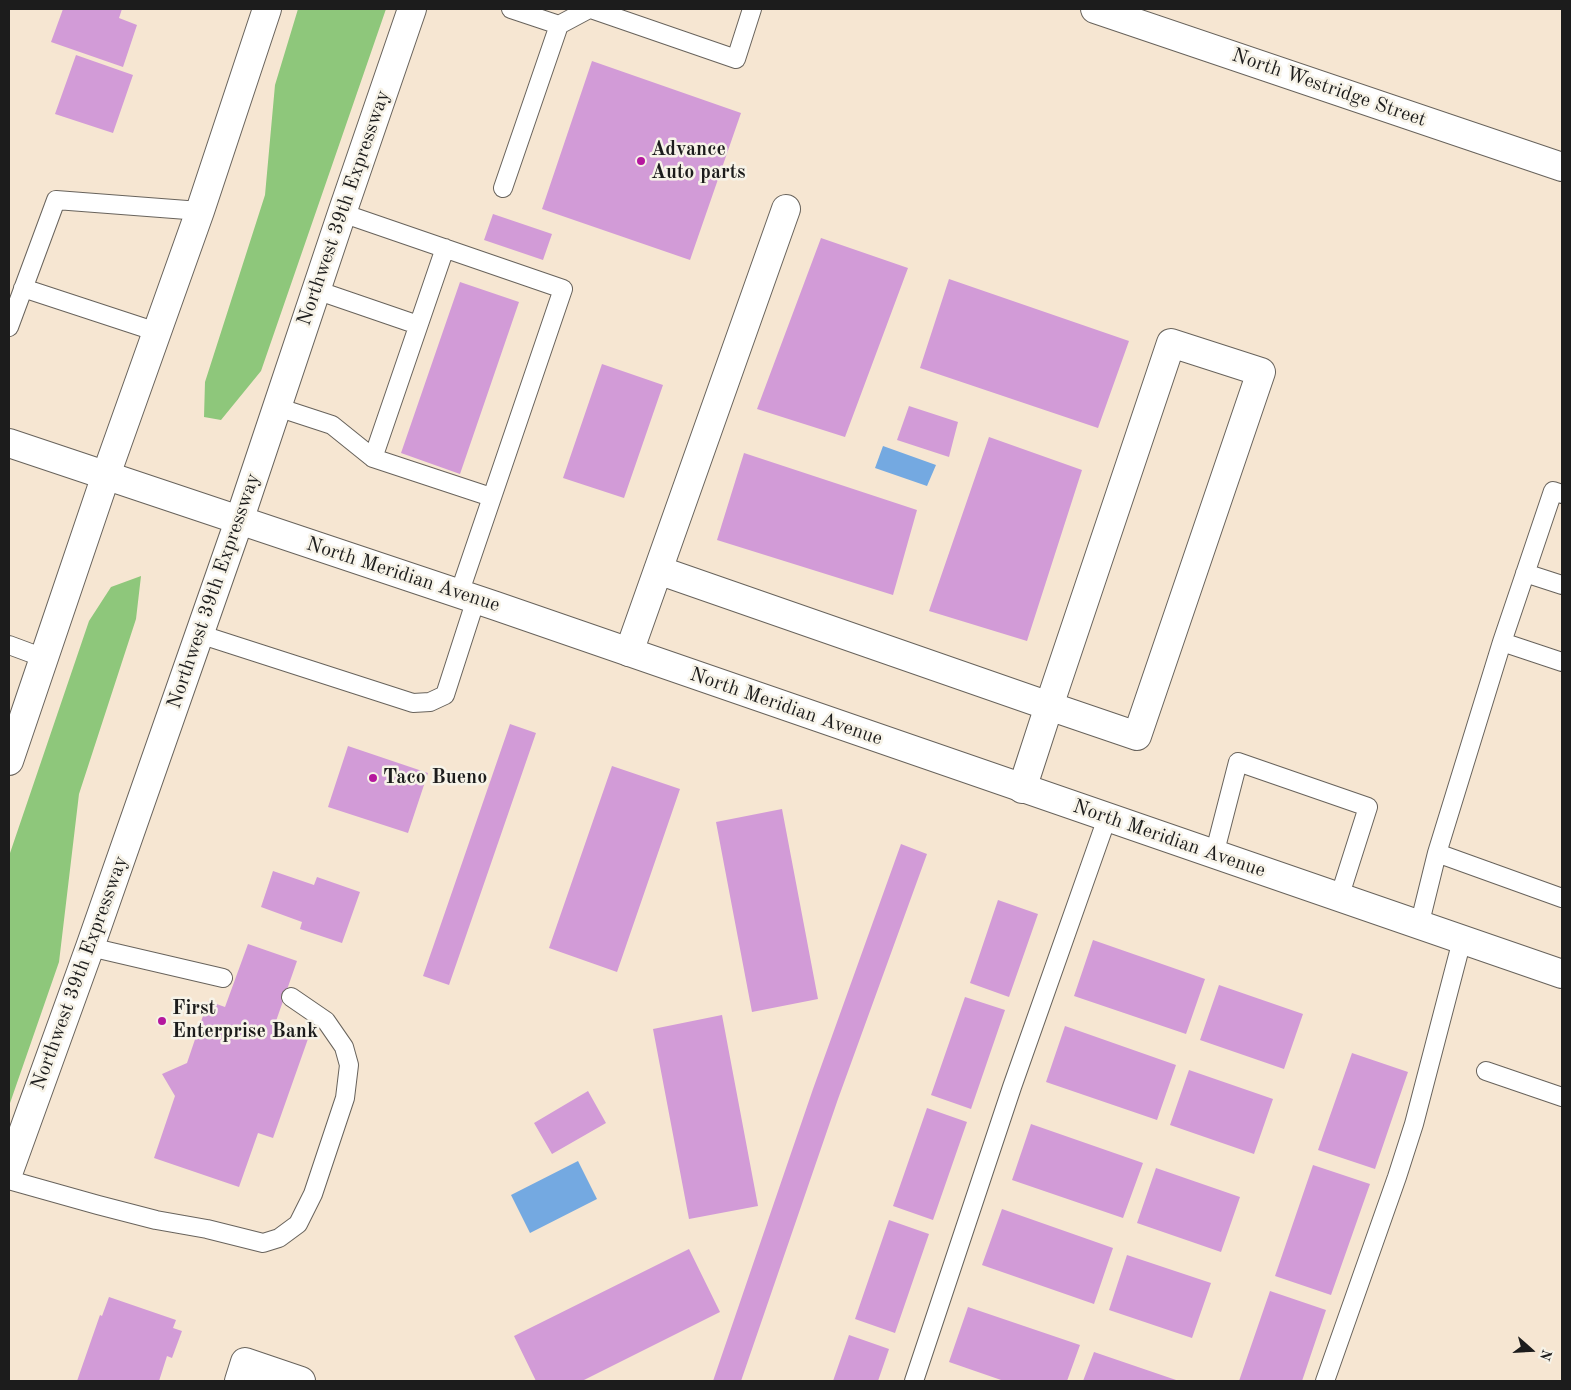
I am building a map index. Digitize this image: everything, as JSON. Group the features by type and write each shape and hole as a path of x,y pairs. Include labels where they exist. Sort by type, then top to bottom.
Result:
{"main road":[{"path":"9,761 106,475 200,211 267,9"},
{"name":"Northwest 39th Expressway","path":"9,1171 90,947 239,521 412,9"},
{"name":"North Westridge Street","path":"1095,9 1562,167"},
{"path":"630,652 786,209"},
{"path":"658,570 1049,706 1137,736 1261,372 1171,342 1049,706 1022,789"},
{"name":"North Meridian Avenue","path":"9,443 468,596 1419,926 1561,969"},
{"path":"239,1381 245,1362 301,1381"}],"lane":[{"path":"511,9 559,25"},
{"path":"503,188 559,25 590,9 736,59 752,9"},
{"path":"9,327 56,200 200,211"},
{"path":"199,634 413,704 430,702 445,695 492,497 563,289 342,213"},
{"path":"373,458 445,248"},
{"path":"23,288 157,332"},
{"path":"316,290 418,325"},
{"path":"277,406 332,425 373,458 492,497"},
{"path":"1419,926 1437,853 1502,642 1553,491 1562,494"},
{"path":"1525,573 1562,585"},
{"path":"1502,642 1562,662"},
{"path":"9,645 44,658"},
{"path":"1214,855 1238,762 1368,806 1339,898"},
{"path":"914,1381 1012,1087 1107,818"},
{"path":"1437,853 1562,898"},
{"path":"1325,1381 1411,1132 1462,940"},
{"path":"90,947 223,978"},
{"path":"9,1180 156,1220 207,1229 263,1243 279,1238 298,1224 314,1194 345,1098 349,1065 344,1046 326,1021 291,997"},
{"path":"1486,1071 1562,1097"}],"green space":[{"path":"298,9 386,9 261,371 221,420 204,417 205,382 265,195 275,85"},
{"path":"141,576 136,619 79,794 59,962 9,1106 9,856 89,621 111,587"}],"water":[{"path":"883,446 936,465 927,486 875,468"},
{"path":"578,1161 597,1199 530,1233 511,1195"}],"building":[{"path":"63,9 122,9 119,18 137,25 123,67 51,42"},
{"path":"76,55 133,75 113,133 55,114"},
{"path":"592,61 741,113 690,260 542,209"},
{"path":"493,214 552,234 543,260 484,240"},
{"path":"821,238 908,268 845,437 757,409"},
{"path":"949,279 1129,341 1098,428 920,368"},
{"path":"460,282 519,302 460,474 401,453"},
{"path":"602,364 663,385 624,498 563,478"},
{"path":"909,406 958,422 949,457 897,440"},
{"path":"989,437 1082,470 1027,641 929,611"},
{"path":"744,453 917,510 893,595 717,540"},
{"path":"510,724 536,733 449,985 423,976"},
{"path":"348,746 428,773 408,833 328,807"},
{"path":"612,766 680,789 617,972 549,948"},
{"path":"782,809 818,999 752,1012 716,822"},
{"path":"901,844 927,854 838,1099 741,1381 713,1381 813,1089"},
{"path":"273,871 314,885 317,877 360,892 342,943 300,929 302,922 261,907"},
{"path":"998,900 1038,914 1009,997 970,983"},
{"path":"1093,940 1205,979 1186,1034 1074,996"},
{"path":"248,944 297,961 275,1024 309,1036 273,1138 258,1133 239,1187 154,1158 175,1096 162,1074 187,1063 208,1001 225,1007"},
{"path":"1219,985 1303,1014 1284,1069 1200,1040"},
{"path":"965,997 1005,1010 971,1109 931,1095"},
{"path":"722,1015 758,1206 689,1219 653,1029"},
{"path":"1065,1026 1176,1065 1157,1120 1046,1082"},
{"path":"1352,1053 1408,1072 1375,1169 1318,1150"},
{"path":"1189,1070 1273,1099 1254,1154 1170,1125"},
{"path":"588,1091 606,1123 552,1154 534,1123"},
{"path":"927,1108 967,1122 933,1220 893,1206"},
{"path":"1031,1124 1143,1163 1123,1218 1012,1180"},
{"path":"1313,1165 1370,1184 1331,1295 1275,1276"},
{"path":"1156,1168 1240,1197 1221,1252 1137,1223"},
{"path":"1002,1209 1113,1248 1094,1304 982,1265"},
{"path":"889,1220 929,1234 895,1333 855,1319"},
{"path":"689,1249 720,1312 582,1381 536,1381 514,1336"},
{"path":"1127,1255 1211,1283 1192,1338 1109,1310"},
{"path":"1270,1291 1326,1310 1302,1381 1239,1381"},
{"path":"109,1297 176,1320 173,1328 182,1331 172,1358 167,1356 159,1381 77,1381 100,1315 102,1316"},
{"path":"968,1307 1080,1345 1067,1381 1004,1381 949,1362"},
{"path":"849,1335 889,1349 878,1381 833,1381"},
{"path":"1094,1352 1179,1381 1083,1381"}],"place":[{"name":"Advance Auto parts","path":"641,161"},
{"name":"Taco Bueno","path":"373,778"},
{"name":"First Enterprise Bank","path":"162,1021"}]}
